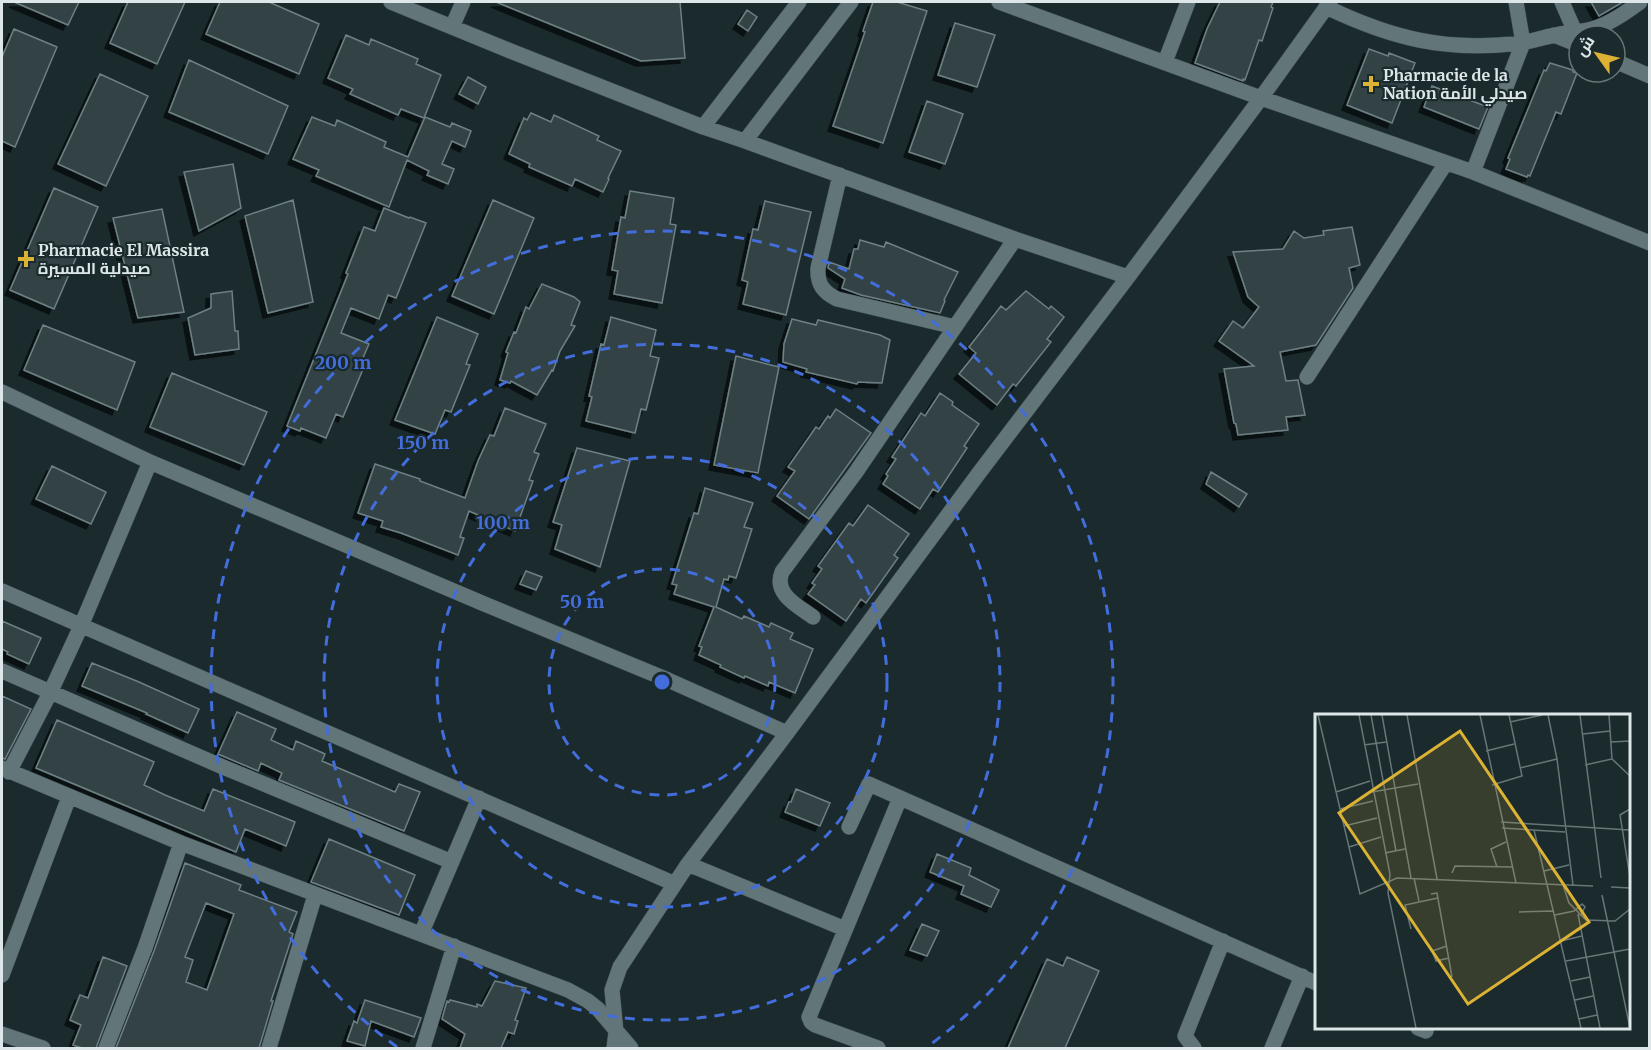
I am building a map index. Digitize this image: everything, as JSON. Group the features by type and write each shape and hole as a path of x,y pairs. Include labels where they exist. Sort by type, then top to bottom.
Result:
{"street":[{"path":"391,2 703,127 1128,277"},
{"path":"452,27 463,2"},
{"path":"703,127 799,2"},
{"path":"745,141 851,2"},
{"path":"999,2 1261,98 1473,172 1649,240"},
{"path":"1165,62 1188,2"},
{"path":"1473,172 1523,43 1516,2"},
{"path":"1562,2 1571,24"},
{"path":"1603,24 1640,2"},
{"path":"614,1048 616,1032 612,990 620,967 688,864 979,472 1128,277 1328,4 1358,22 1421,42 1454,46 1490,46 1523,43 1554,35 1567,37"},
{"path":"1627,66 1650,76"},
{"path":"1307,377 1446,163"},
{"path":"840,175 818,268 820,285 837,299 956,327"},
{"path":"813,617 783,593 780,583 782,572 856,472 1015,239"},
{"path":"2,392 150,462 668,680 787,733"},
{"path":"150,462 81,626 50,693 5,770 181,843 568,990 598,1009 631,1048"},
{"path":"2,591 675,884"},
{"path":"2,672 452,862"},
{"path":"849,826 869,784 1315,982"},
{"path":"2,975 69,797"},
{"path":"420,934 479,798"},
{"path":"878,1048 811,1022 811,1012 900,798"},
{"path":"106,1048 145,948 181,843"},
{"path":"688,864 845,929"},
{"path":"269,1048 315,895"},
{"path":"1194,1048 1185,1036 1223,941"},
{"path":"423,1048 454,946"},
{"path":"1272,1048 1302,976"},
{"path":"2,1034 43,1048"}],"building":[{"path":"14,2 79,2 68,25"},
{"path":"128,2 185,2 157,64 110,43"},
{"path":"220,2 269,2 319,24 299,74 206,34"},
{"path":"496,2 680,2 685,58 641,61"},
{"path":"873,2 897,2 927,11 883,143 833,126"},
{"path":"1220,2 1273,2 1262,41 1259,40 1243,81 1195,63"},
{"path":"1591,2 1623,2 1599,16"},
{"path":"747,10 757,17 748,31 738,24"},
{"path":"955,23 995,35 977,87 938,75"},
{"path":"14,29 57,47 15,147 2,141 2,57"},
{"path":"346,35 369,45 371,39 418,59 416,64 441,75 424,118 401,109 398,115 350,94 353,89 328,78"},
{"path":"1369,49 1388,56 1389,53 1415,63 1392,123 1347,105"},
{"path":"189,60 288,106 268,154 169,112"},
{"path":"1550,63 1567,68 1567,84 1573,84 1561,114 1556,112 1530,176 1527,177 1506,169 1510,159 1508,158 1544,70 1546,71"},
{"path":"100,74 148,96 106,186 58,164"},
{"path":"468,77 486,87 478,104 459,94"},
{"path":"1432,86 1488,107 1479,129 1424,107"},
{"path":"927,101 963,114 945,164 909,152"},
{"path":"531,113 551,122 554,115 599,136 597,140 621,151 603,192 575,179 572,186 529,167 530,164 509,154 524,118 527,120"},
{"path":"312,117 335,126 337,120 386,142 384,147 408,157 425,117 450,127 452,123 471,131 465,147 452,141 442,164 454,169 448,184 427,175 429,171 407,160 389,207 316,176 319,170 293,159"},
{"path":"233,164 241,208 199,231 184,172"},
{"path":"54,188 98,207 54,309 10,290"},
{"path":"630,191 674,198 670,224 676,225 662,303 614,294 618,271 612,270 621,217 625,218"},
{"path":"293,200 313,302 268,313 245,216"},
{"path":"493,200 534,218 494,314 452,296"},
{"path":"765,201 811,212 786,315 743,304 748,282 742,280 753,229 758,230"},
{"path":"384,208 426,223 396,298 388,295 379,319 351,308 341,333 369,344 359,367 363,369 343,417 336,414 326,438 301,428 300,431 287,426 348,274 346,273 364,227 375,231"},
{"path":"162,209 184,312 138,318 113,218"},
{"path":"1352,227 1360,265 1349,268 1353,288 1316,345 1280,352 1286,381 1298,380 1305,415 1286,417 1288,430 1238,435 1224,369 1254,366 1219,341 1233,321 1243,328 1259,307 1248,297 1233,252 1283,249 1294,231 1304,238 1324,235 1323,231"},
{"path":"860,240 884,247 886,242 958,272 940,313 861,295 842,288 845,279 828,268 829,262 849,269 854,249 858,249"},
{"path":"542,284 574,297 580,302 571,325 575,326 560,351 553,371 537,395 511,381 510,383 500,380 508,353 506,352 514,332 516,333 526,307 529,309"},
{"path":"232,291 235,331 238,331 239,349 195,355 188,318 211,308 211,294"},
{"path":"1026,291 1049,309 1051,306 1064,317 1047,339 1051,342 1016,386 1013,384 997,405 959,374 976,353 969,347 1001,306 1006,310"},
{"path":"437,317 478,334 466,364 470,365 451,412 445,410 435,434 395,420"},
{"path":"611,317 656,330 650,356 659,358 646,410 641,409 635,433 586,421 592,397 589,396 601,344 604,345"},
{"path":"792,319 816,325 818,320 880,335 890,340 882,383 858,382 857,384 806,372 807,369 783,362 784,344"},
{"path":"43,325 135,362 117,410 24,370"},
{"path":"736,356 779,367 758,473 714,465"},
{"path":"172,373 267,412 244,465 150,427"},
{"path":"940,393 953,402 952,405 979,424 964,446 967,448 938,492 933,489 920,509 883,484 888,476 886,474 896,459 892,457 921,413 925,416"},
{"path":"505,408 546,424 534,452 539,454 529,480 533,481 515,531 469,511 460,537 464,538 458,555 381,527 383,521 358,513 375,464 420,479 420,481 465,498 478,461 490,435 494,436"},
{"path":"836,409 871,433 809,519 777,496 795,471 788,467 816,427 819,429"},
{"path":"577,448 630,461 600,567 555,549 562,525 553,522"},
{"path":"52,466 106,492 91,524 36,499"},
{"path":"1211,472 1247,494 1239,507 1206,484"},
{"path":"705,488 753,503 744,527 752,529 736,578 729,576 728,580 724,579 716,607 742,619 744,616 769,627 771,623 793,633 790,639 813,649 795,693 769,682 768,686 745,676 744,678 699,655 702,647 699,646 714,607 674,594 677,585 672,584 694,513 698,514"},
{"path":"868,505 909,534 894,555 898,558 866,603 861,599 846,621 808,594 815,585 812,583 822,569 818,566 849,523 853,526"},
{"path":"526,571 542,577 536,590 520,584"},
{"path":"2,621 41,638 29,664 7,654 8,652 2,649"},
{"path":"92,663 199,709 188,733 82,686"},
{"path":"2,696 31,709 5,759 2,758"},
{"path":"237,712 276,729 271,740 293,750 296,741 325,754 322,761 395,792 399,784 420,792 404,831 279,780 282,773 261,763 258,771 218,754"},
{"path":"57,720 154,762 144,785 165,795 204,811 213,789 295,822 286,846 245,829 236,852 36,768"},
{"path":"796,789 830,803 820,826 785,812"},
{"path":"329,839 415,875 399,915 311,882"},
{"path":"937,854 971,868 969,875 999,890 991,907 961,894 964,886 930,872"},
{"path":"185,863 241,885 239,890 297,912 289,932 293,934 271,1001 273,1001 259,1048 116,1048","holes":["206,903 234,914 207,990 186,982 193,960 185,957"]},
{"path":"922,924 939,931 927,956 910,950"},
{"path":"103,957 127,966 96,1048 82,1048 73,1045 81,1025 70,1020 80,995 88,998"},
{"path":"1067,957 1099,971 1065,1048 1008,1048 1047,959 1063,966"},
{"path":"495,981 526,988 515,1020 518,1021 514,1034 508,1032 501,1048 460,1048 465,1034 442,1019 447,1001 482,1006"},
{"path":"365,1000 421,1018 414,1037 371,1021 365,1046 347,1041 354,1021 357,1023"}],"place":[{"name":"Pharmacie de la Nation صيدلي الأمة","path":"1371,84"},
{"name":"Pharmacie El Massira صيدلية المسيرة","path":"26,259"}]}
